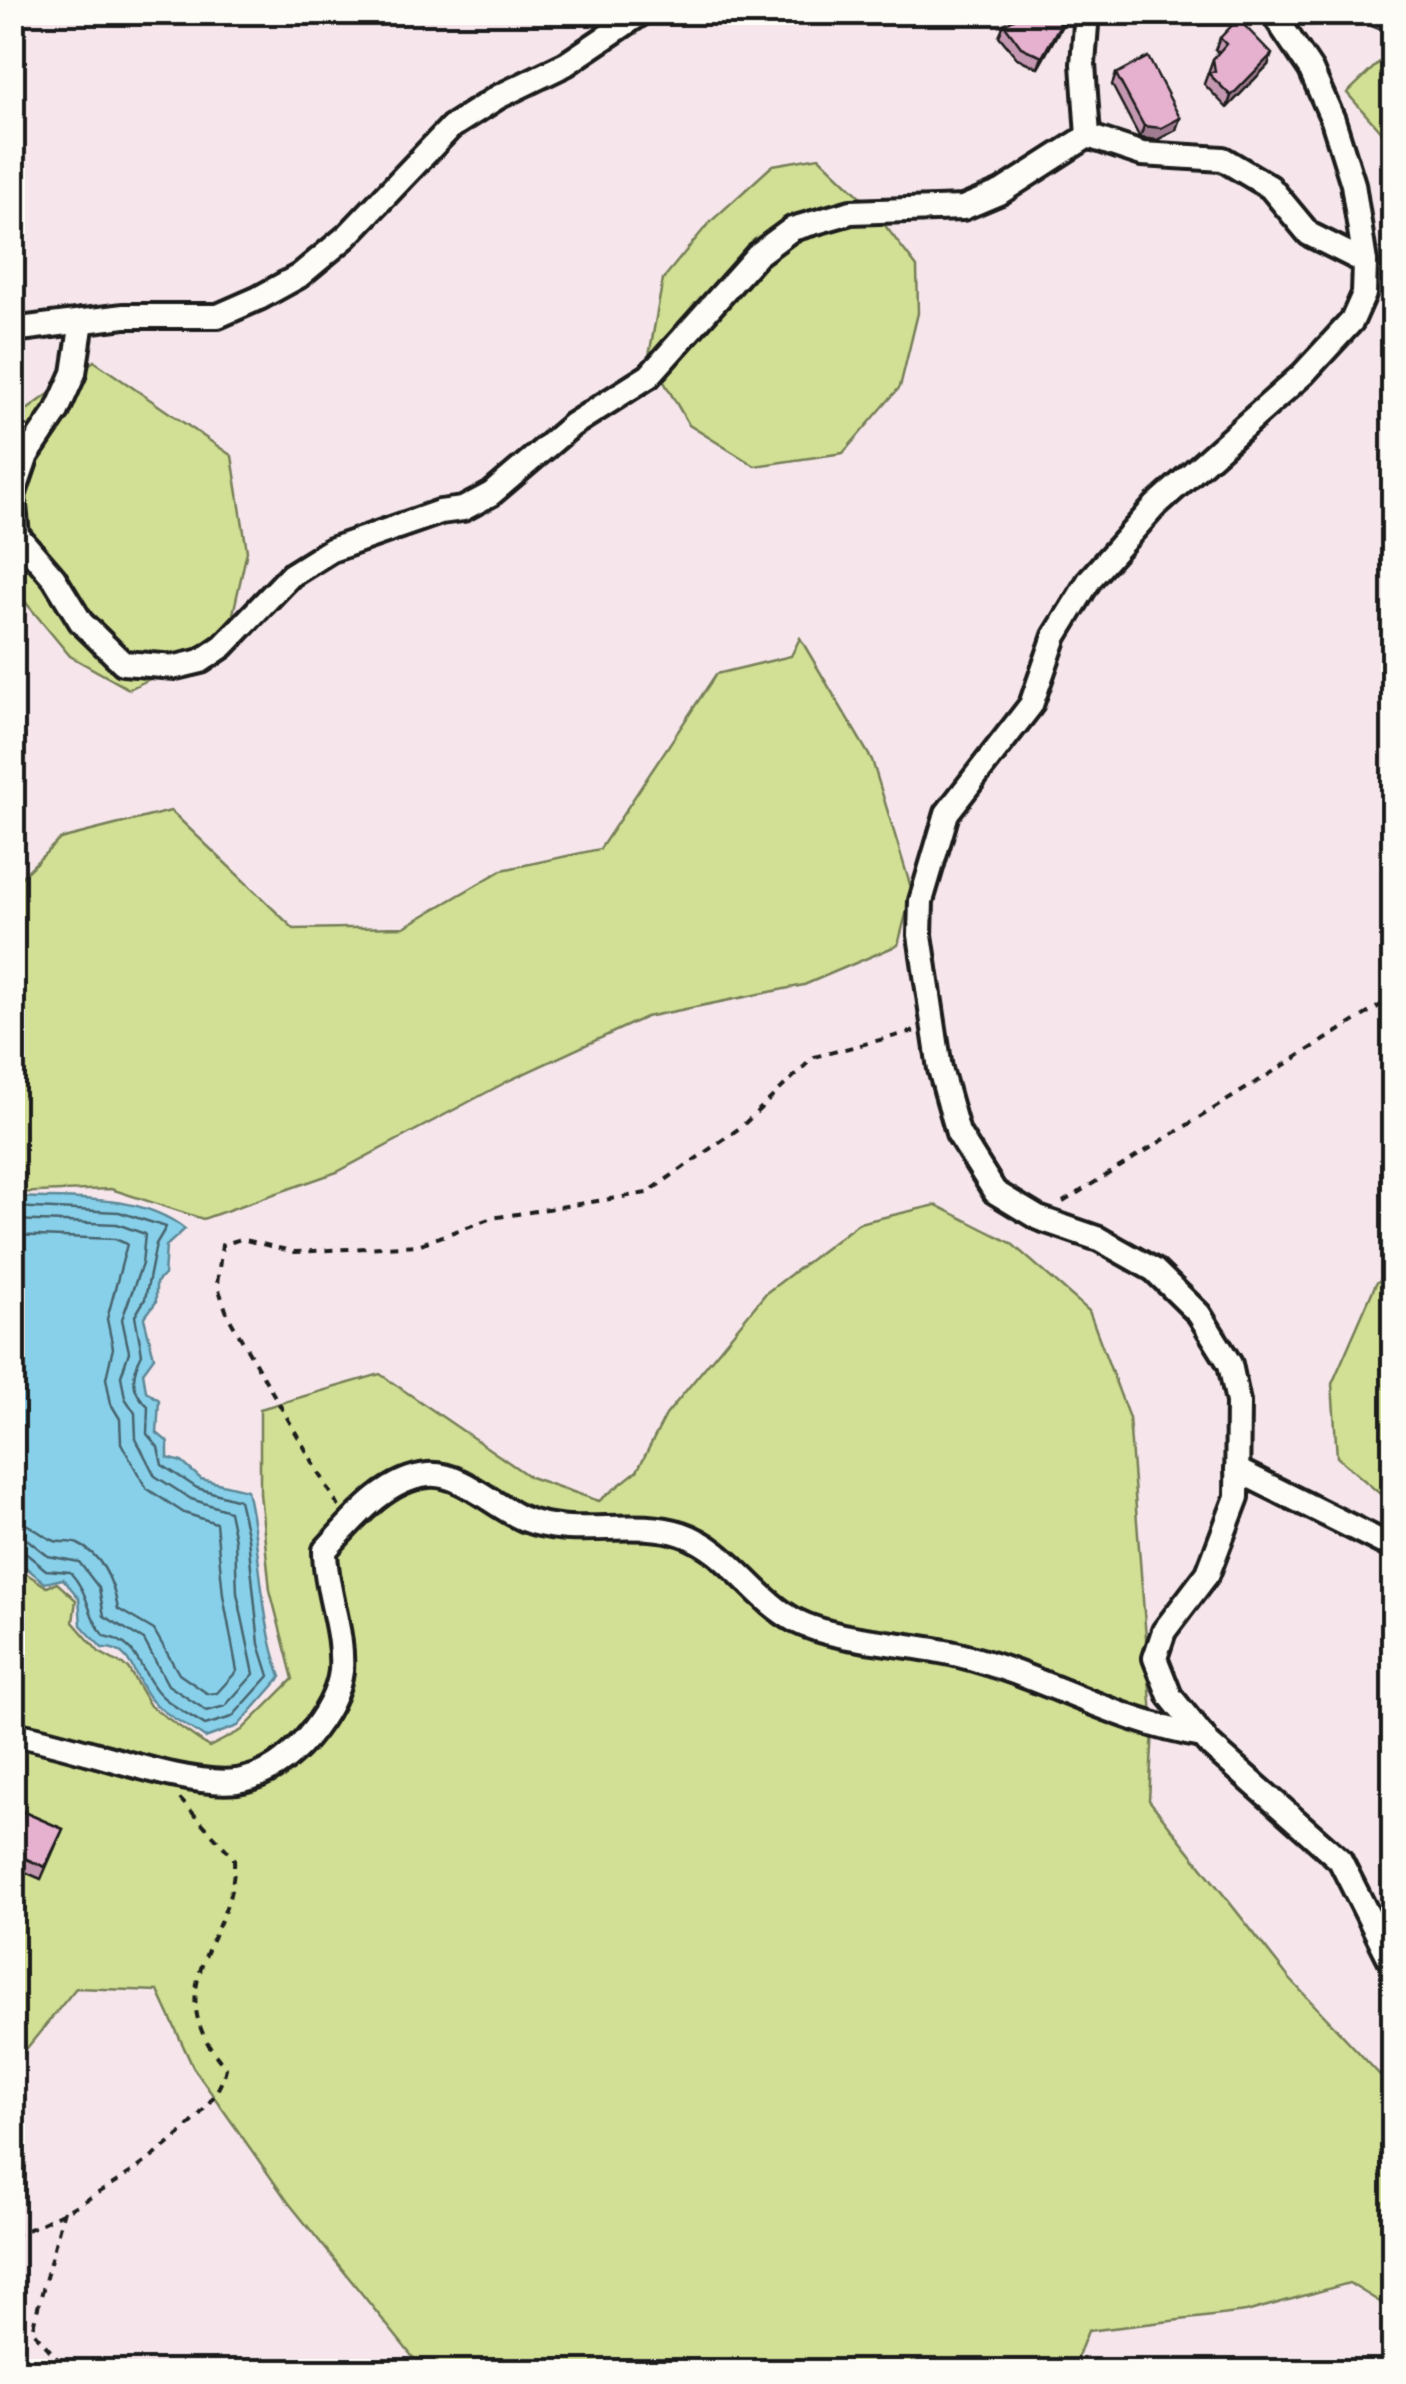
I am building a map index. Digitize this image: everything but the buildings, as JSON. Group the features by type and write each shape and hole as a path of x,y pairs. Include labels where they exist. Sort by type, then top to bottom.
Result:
{"street":[{"path":"12,330 82,321 218,316 260,298 299,276 346,236 452,127 498,97 578,57 643,12"},
{"path":"1087,12 1083,64 1088,136"},
{"path":"1272,12 1312,70 1353,184 1365,262 1364,294 1352,320 1303,374 1155,506 1090,579 1055,636 1031,705 947,813 921,901 920,935 933,1026 958,1133 996,1192 1038,1218 1099,1239 1154,1270 1199,1314 1230,1364 1238,1402 1237,1498 1208,1572 1164,1631 1155,1658 1170,1696 1203,1736 1340,1860 1394,1967"},
{"path":"82,321 74,373 57,411 27,455 12,496 17,535 54,578 81,622 123,664 176,667 201,661 222,646 292,576 331,550 440,512 463,509 490,494 572,425 649,376 756,256 792,229 852,212 963,208 1001,192 1088,136"},
{"path":"1088,136 1142,154 1223,159 1270,187 1309,234 1365,262"},
{"path":"1237,1470 1394,1548"},
{"path":"12,1734 46,1739 197,1780 236,1781 265,1773 289,1758 329,1706 341,1671 336,1621 325,1579 326,1550 367,1505 408,1481 430,1474 458,1482 524,1519 556,1528 682,1534 726,1559 793,1620 832,1634 873,1637 958,1655 1038,1679 1116,1716 1203,1736"}],"path":[{"path":"1038,1218 1394,997"},
{"path":"349,1524 228,1316 217,1284 222,1245 241,1239 296,1252 418,1245 492,1218 648,1193 741,1126 814,1057 933,1026"},
{"path":"12,2236 109,2185 185,2130 212,2105 224,2079 226,2068 212,2052 195,2004 212,1934 230,1897 234,1858 172,1791"},
{"path":"64,2210 32,2330 68,2372"}],"green space":[{"path":"1393,49 1393,139 1384,135 1347,93"},
{"path":"819,157 870,206 917,267 918,313 900,387 843,453 755,466 689,425 649,356 663,279 708,224 773,165"},
{"path":"94,361 232,456 247,551 227,641 129,689 70,656 13,587 12,421"},
{"path":"800,638 872,760 912,891 898,945 804,985 646,1017 510,1080 337,1172 203,1219 111,1189 13,1193 13,885 60,839 171,811 294,929 404,927 502,870 600,849 716,674 791,656"},
{"path":"936,1205 1011,1243 1089,1311 1129,1418 1153,1729 1149,1800 1289,1978 1393,2089 1393,2310 1349,2283 1246,2312 1088,2331 1072,2371 424,2371 288,2202 193,2067 158,1991 76,1988 18,2059 13,2095 13,1565 47,1587 57,1583 76,1600 73,1622 99,1652 128,1668 150,1706 209,1747 242,1730 293,1679 270,1590 260,1493 260,1409 380,1374 530,1477 599,1501 637,1471 666,1415 766,1293 859,1223"},
{"path":"1393,1271 1393,1505 1337,1457 1332,1384 1376,1283"}],"water":[{"path":"12,1197 125,1203 166,1217 185,1229 166,1246 164,1275 156,1283 156,1302 144,1318 154,1357 143,1372 146,1391 159,1400 157,1433 168,1442 168,1458 182,1462 201,1479 247,1490 269,1631 281,1677 238,1726 205,1738 164,1711 146,1693 127,1659 113,1649 102,1648 81,1625 79,1598 63,1579 45,1583 13,1557"}]}
